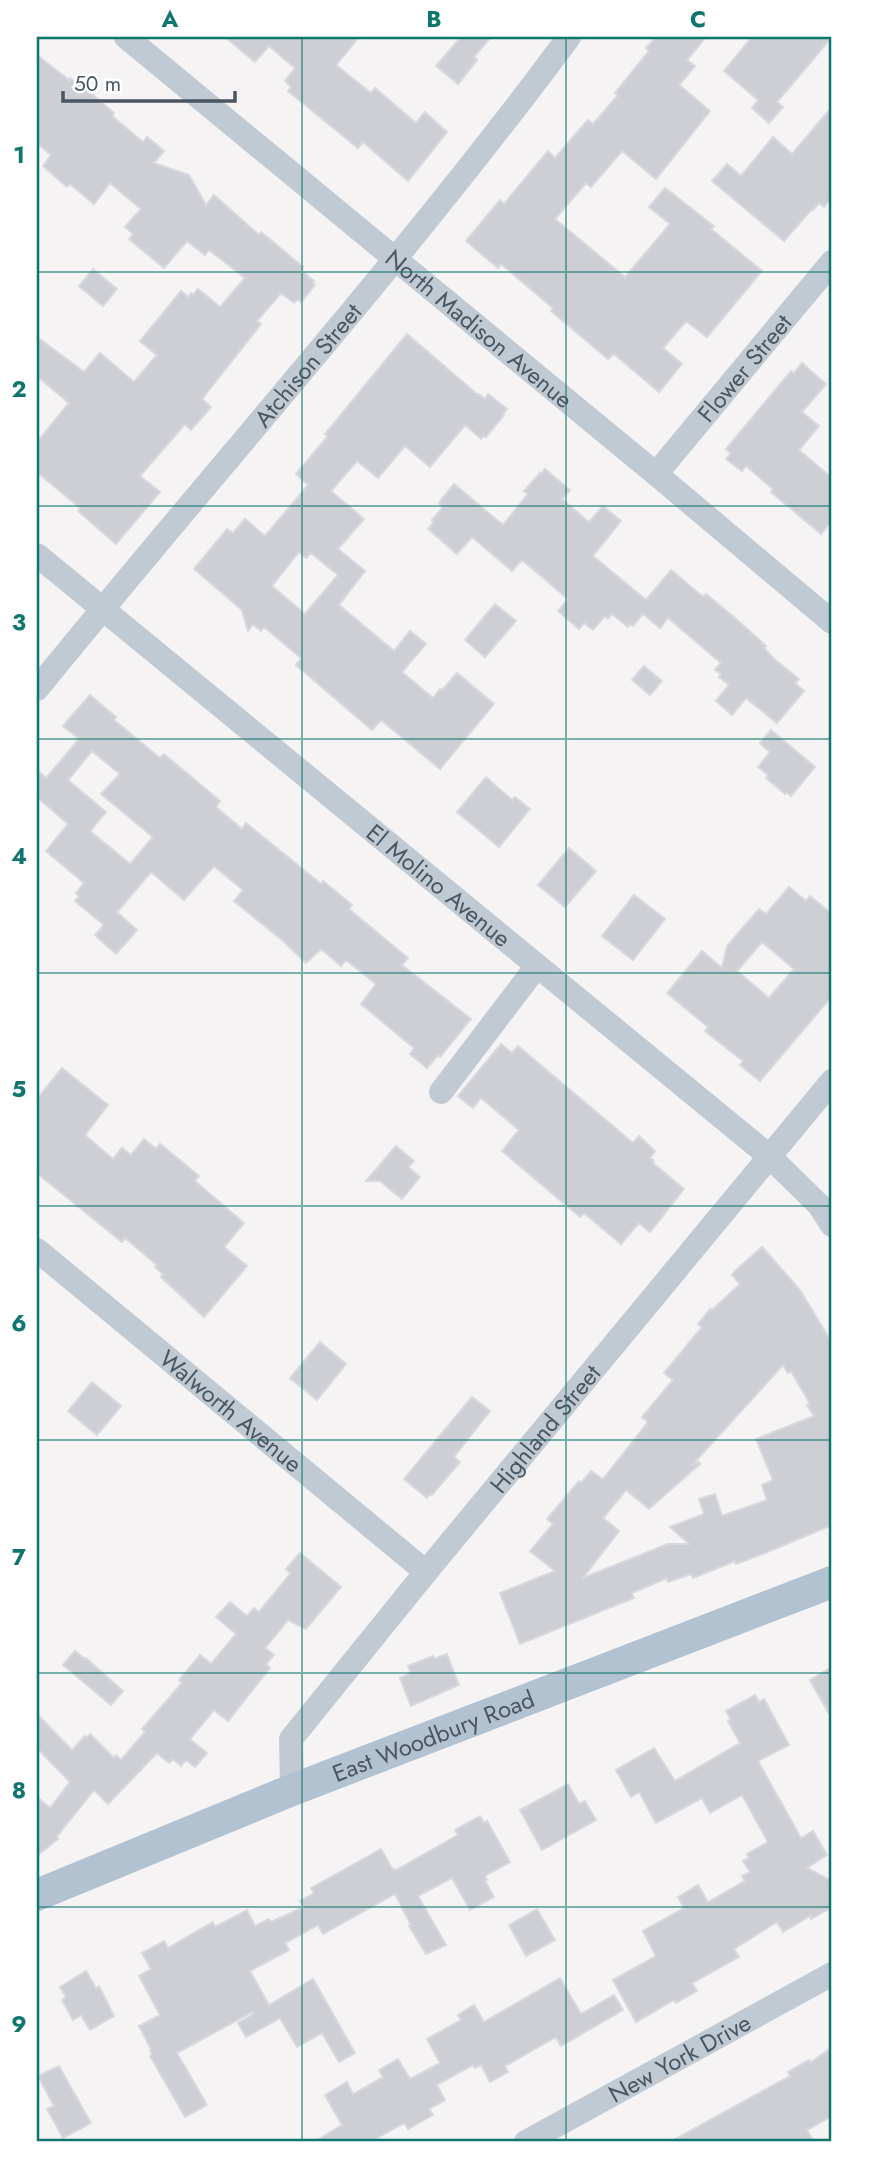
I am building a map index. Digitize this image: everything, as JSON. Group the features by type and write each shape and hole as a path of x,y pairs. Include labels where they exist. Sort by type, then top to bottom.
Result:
{"main road":[{"name":"East Woodbury Road","path":"37,1895 292,1790 832,1583"}],"street":[{"name":"North Madison Avenue","path":"126,37 832,622"},
{"name":"Atchison Street","path":"37,688 396,259 497,134 569,37"},
{"name":"Flower Street","path":"656,474 832,262"},
{"name":"El Molino Avenue","path":"37,555 769,1156 819,1205 832,1225"},
{"path":"441,1092 537,966"},
{"name":"Highland Street","path":"292,1790 290,1739 832,1081"},
{"name":"Walworth Avenue","path":"37,1250 426,1572"},
{"name":"New York Drive","path":"526,2142 832,1973"}],"building":[{"path":"225,37 359,37 336,65 371,93 375,88 416,123 425,112 447,132 408,181 363,142 358,148 288,91 291,87 285,81 295,68 269,46 255,62"},
{"path":"461,37 491,37 474,57 477,60 458,84 436,66"},
{"path":"656,37 706,37 687,60 695,66 679,85 710,111 656,179 622,151 591,187 586,183 555,219 625,277 670,224 649,207 665,188 714,226 711,229 762,271 707,337 686,321 663,348 682,364 659,392 614,354 608,359 501,264 498,268 466,241 500,200 504,204 548,151 555,158 588,120 593,124 618,95 615,93 649,51 646,48"},
{"path":"752,37 832,37 777,102 783,107 769,123 752,108 758,100 724,71"},
{"path":"37,55 69,80 70,78 76,83 77,81 143,142 147,137 164,151 154,163 189,175 206,205 214,195 259,235 261,232 303,267 301,270 315,285 301,302 298,299 294,303 281,293 257,321 261,324 202,399 211,407 191,430 185,424 140,476 160,492 116,544 78,511 80,508 37,472 37,442 69,403 37,376 37,337 84,372 100,353 134,382 157,355 140,341 181,291 188,297 198,289 220,307 245,278 209,250 205,255 187,241 164,268 129,239 133,234 125,227 141,209 110,183 94,204 70,184 67,187 43,166 51,155 37,143"},
{"path":"832,107 832,197 824,207 819,203 812,209 784,241 712,181 727,164 741,176 773,137 792,154"},
{"path":"93,269 117,289 103,306 79,286"},
{"path":"407,334 478,395 485,399 488,394 507,409 486,437 481,439 465,425 430,467 405,446 378,478 357,461 331,491 364,519 338,549 365,571 339,605 394,651 410,631 426,644 402,672 433,698 457,673 494,704 440,769 381,720 372,730 296,665 301,658 264,627 261,631 253,624 248,631 242,610 194,569 227,529 233,533 245,519 265,536 308,485 296,474 328,436 325,434","holes":["299,552 306,558 311,553 338,575 305,614 272,586"]},
{"path":"802,363 826,384 802,412 819,426 799,450 832,478 832,520 821,534 771,492 773,489 746,466 742,471 726,459 731,453 726,449 791,371 794,373"},
{"path":"545,469 570,490 562,499 589,522 603,506 621,521 593,556 646,600 671,570 703,597 706,594 735,618 766,646 764,648 773,658 799,679 795,683 804,691 777,723 746,698 732,715 716,701 729,685 715,670 721,663 668,618 660,628 643,614 633,626 630,624 628,627 612,614 608,619 605,616 593,630 584,623 579,629 558,611 568,599 522,560 512,571 472,537 457,554 428,529 443,507 439,503 454,484 503,525 528,494 524,491"},
{"path":"495,604 516,621 485,657 465,640"},
{"path":"644,666 662,681 650,695 632,680"},
{"path":"90,695 116,717 114,720 160,758 164,754 220,801 216,807 242,829 246,823 321,884 323,881 352,905 349,909 408,958 402,965 471,1019 440,1057 438,1055 427,1068 410,1054 414,1048 361,1004 376,984 346,960 341,966 321,949 306,963 234,901 243,890 214,866 184,900 151,872 117,912 137,930 116,954 95,935 104,925 75,901 79,896 76,893 84,883 46,851 68,824 37,797 37,770 46,778 79,739 63,726","holes":["92,751 120,774 101,794 153,837 130,864 90,831 106,812 68,780"]},
{"path":"771,730 815,767 791,796 766,778 768,775 758,767 770,752 760,743"},
{"path":"486,777 512,800 515,797 530,809 499,847 457,812"},
{"path":"569,848 596,871 565,907 538,885"},
{"path":"789,887 806,901 810,896 832,914 832,996 760,1081 740,1065 743,1061 705,1031 708,1027 667,993 702,951 722,968 727,946 759,909 766,914","holes":["762,942 794,969 769,998 737,971"]},
{"path":"634,895 665,919 633,960 602,936"},
{"path":"501,1044 512,1053 518,1046 633,1143 639,1136 655,1151 650,1158 653,1163 684,1189 650,1232 639,1223 621,1244 584,1213 580,1217 502,1151 519,1130 481,1098 473,1108 458,1096"},
{"path":"62,1068 108,1105 85,1135 113,1159 122,1148 131,1155 144,1139 156,1149 160,1144 199,1176 195,1181 244,1223 224,1247 247,1266 204,1317 161,1277 163,1274 155,1267 157,1265 125,1238 122,1242 37,1173 37,1099"},
{"path":"396,1146 414,1161 408,1167 420,1177 402,1199 380,1181 366,1181"},
{"path":"762,1247 800,1290 832,1343 832,1525 765,1553 736,1564 735,1561 693,1578 691,1574 668,1582 667,1578 632,1593 634,1598 520,1644 500,1593 555,1571 530,1551 553,1524 547,1519 591,1471 603,1479 648,1422 642,1417 673,1380 664,1373 702,1327 698,1324 710,1309 740,1284 732,1275","holes":["783,1365 788,1373 791,1371 814,1416 756,1439 773,1480 762,1485 767,1500 722,1516 715,1494 699,1499 704,1514 670,1527 689,1544 668,1544 583,1578 619,1531 603,1518 626,1490 649,1509 700,1464 693,1464"]},
{"path":"320,1342 346,1364 317,1400 290,1378"},
{"path":"92,1382 121,1406 97,1435 68,1411"},
{"path":"472,1397 490,1411 454,1457 460,1462 427,1498 404,1479"},
{"path":"300,1553 341,1587 306,1629 288,1620 265,1648 274,1655 266,1664 270,1668 228,1721 214,1710 190,1739 207,1753 195,1767 186,1760 181,1766 173,1759 169,1763 157,1753 108,1804 94,1790 57,1836 58,1839 37,1856 37,1797 50,1808 70,1782 37,1748 37,1714 72,1750 90,1734 114,1758 116,1755 121,1760 145,1732 142,1729 182,1683 179,1680 200,1655 211,1664 236,1634 216,1617 230,1602 247,1616 254,1608 259,1612 291,1573 286,1569"},
{"path":"75,1651 123,1691 111,1705 63,1665"},
{"path":"447,1654 459,1685 411,1706 400,1678 411,1673 408,1666 433,1656 434,1659"},
{"path":"832,1667 832,1719 810,1680"},
{"path":"755,1695 759,1702 764,1699 789,1745 758,1761 801,1838 813,1831 827,1855 807,1868 832,1881 832,1907 783,1932 777,1922 734,1949 739,1957 692,1983 697,1991 676,2003 674,2000 636,2022 613,1980 656,1956 643,1931 684,1908 678,1897 698,1885 708,1902 745,1881 742,1876 750,1872 743,1861 749,1858 747,1854 768,1842 742,1795 710,1813 702,1798 656,1823 639,1792 631,1797 616,1770 654,1748 675,1781 740,1743 728,1721 731,1720 726,1711"},
{"path":"568,1784 579,1804 585,1801 596,1820 542,1850 520,1810"},
{"path":"480,1816 484,1823 487,1821 510,1862 485,1876 494,1897 470,1910 452,1878 418,1896 446,1945 426,1954 409,1926 411,1925 395,1894 323,1934 318,1925 285,1943 289,1950 250,1971 269,2005 313,1979 355,2053 339,2062 322,2033 297,2047 280,2018 246,2037 238,2023 253,2014 252,2012 177,2053 207,2105 185,2117 150,2056 151,2049 139,2026 160,2015 139,1976 151,1969 142,1953 164,1941 168,1948 213,1922 215,1927 247,1910 255,1926 269,1919 271,1922 304,1907 300,1901 314,1893 311,1888 381,1849 393,1870 396,1870 458,1835 455,1830"},
{"path":"537,1909 555,1940 526,1956 509,1925"},
{"path":"86,1971 96,1988 99,1986 114,2016 90,2030 81,2015 73,2020 62,2000 66,1997 60,1987"},
{"path":"560,1978 581,2014 614,1995 623,2010 561,2046 556,2037 505,2066 508,2072 490,2082 481,2065 475,2068 473,2065 437,2085 445,2100 429,2109 433,2115 408,2129 404,2123 370,2142 314,2142 342,2125 325,2095 347,2082 353,2094 383,2077 379,2070 398,2059 410,2079 440,2063 427,2039 461,2020 458,2015 474,2005 484,2022"},
{"path":"832,2047 832,2116 807,2130 814,2142 670,2142 790,2076 788,2072 809,2060 810,2063"},
{"path":"59,2066 91,2123 63,2138 47,2109 54,2106 38,2076"}]}
